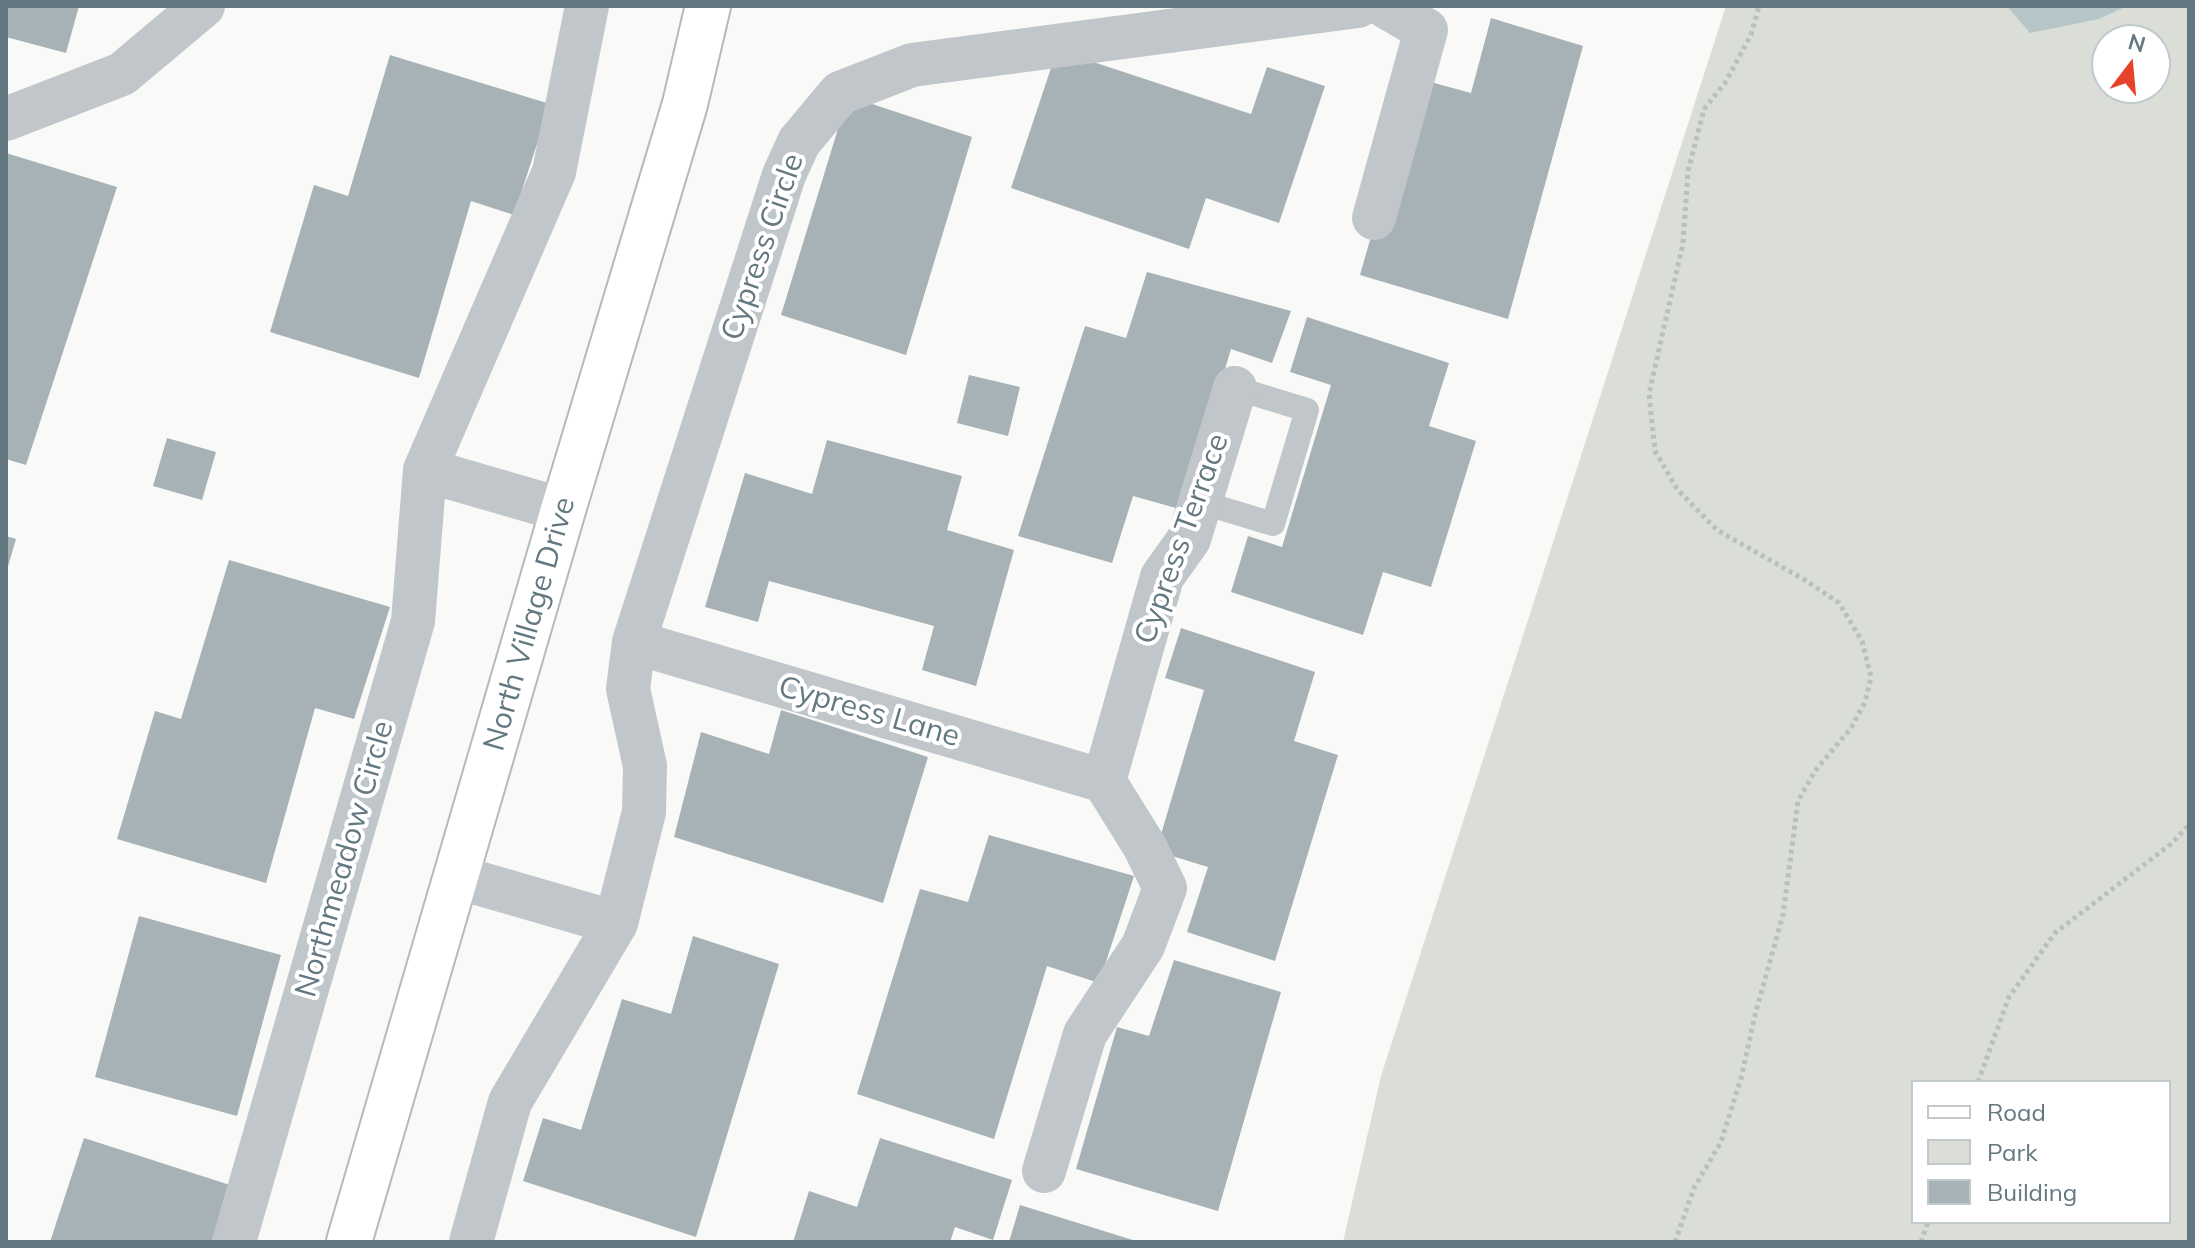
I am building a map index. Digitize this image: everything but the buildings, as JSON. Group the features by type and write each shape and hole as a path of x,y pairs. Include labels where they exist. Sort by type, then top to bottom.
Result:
{"street":[{"path":"6,119 122,74 203,6"},
{"name":"Northmeadow Circle","path":"234,1242 413,621 425,470 554,172 587,6"},
{"name":"North Village Drive","path":"349,1242 685,104 708,6"},
{"name":"Cypress Circle","path":"471,1242 510,1102 616,923 644,812 645,766 628,689 634,642 784,175 799,142 840,93 912,65 1358,6"},
{"path":"1374,218 1426,30 1385,6"},
{"name":"Cypress Terrace","path":"1104,781 1162,577 1189,539 1235,388"},
{"path":"425,470 563,510"},
{"name":"Cypress Lane","path":"634,642 1104,781"},
{"path":"1044,1171 1085,1034 1143,946 1165,888 1145,847 1104,781"},
{"path":"457,877 616,923"}],"lane":[{"path":"1200,502 1273,524 1307,410 1235,388"}],"path":[{"path":"1675,1242 1694,1188 1721,1142 1741,1078 1783,915 1798,801 1815,771 1851,728 1865,702 1871,677 1862,641 1839,603 1717,530 1677,489 1655,451 1649,394 1683,243 1688,171 1704,109 1725,83 1751,35 1759,6"},
{"path":"1979,1080 2009,997 2055,933 2171,844 2189,825"}],"green space":[{"path":"1726,6 2189,6 2189,1242 1343,1242 1381,1076"}],"shaded area":[{"path":"2007,6 2127,6 2099,19 2030,33"}]}
